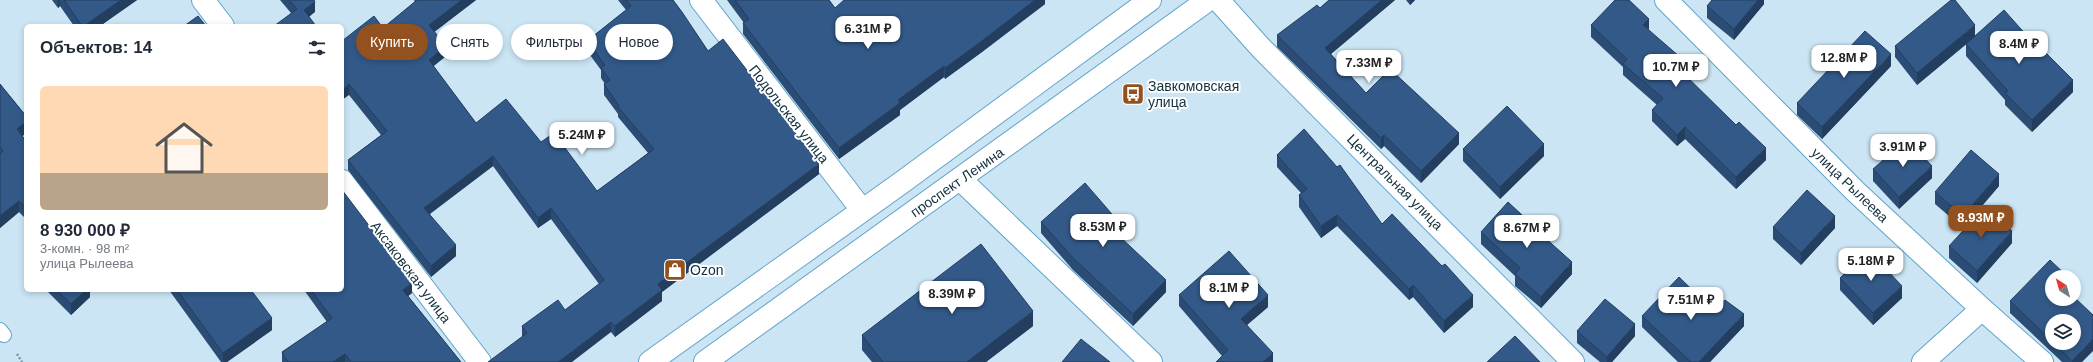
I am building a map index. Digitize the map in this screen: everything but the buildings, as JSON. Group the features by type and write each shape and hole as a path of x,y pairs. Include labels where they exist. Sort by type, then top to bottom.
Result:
{"street":[{"path":"203,0 221,24"},
{"name":"Подольская улица","path":"701,0 862,210"},
{"path":"650,362 862,210 1150,0"},
{"name":"проспект Ленина","path":"705,362 1208,0"},
{"name":"Центральная улица","path":"1218,0 1260,48 1573,362"},
{"name":"улица Рылеева","path":"1666,0 1855,191 1982,309 2042,362"},
{"path":"960,179 1151,362"},
{"name":"Аксаковская улица","path":"344,184 480,362"},
{"path":"1923,362 1982,309"}],"place":[{"name":"Завкомовская улица","path":"1133,94"},
{"name":"Ozon","path":"675,270"}]}
